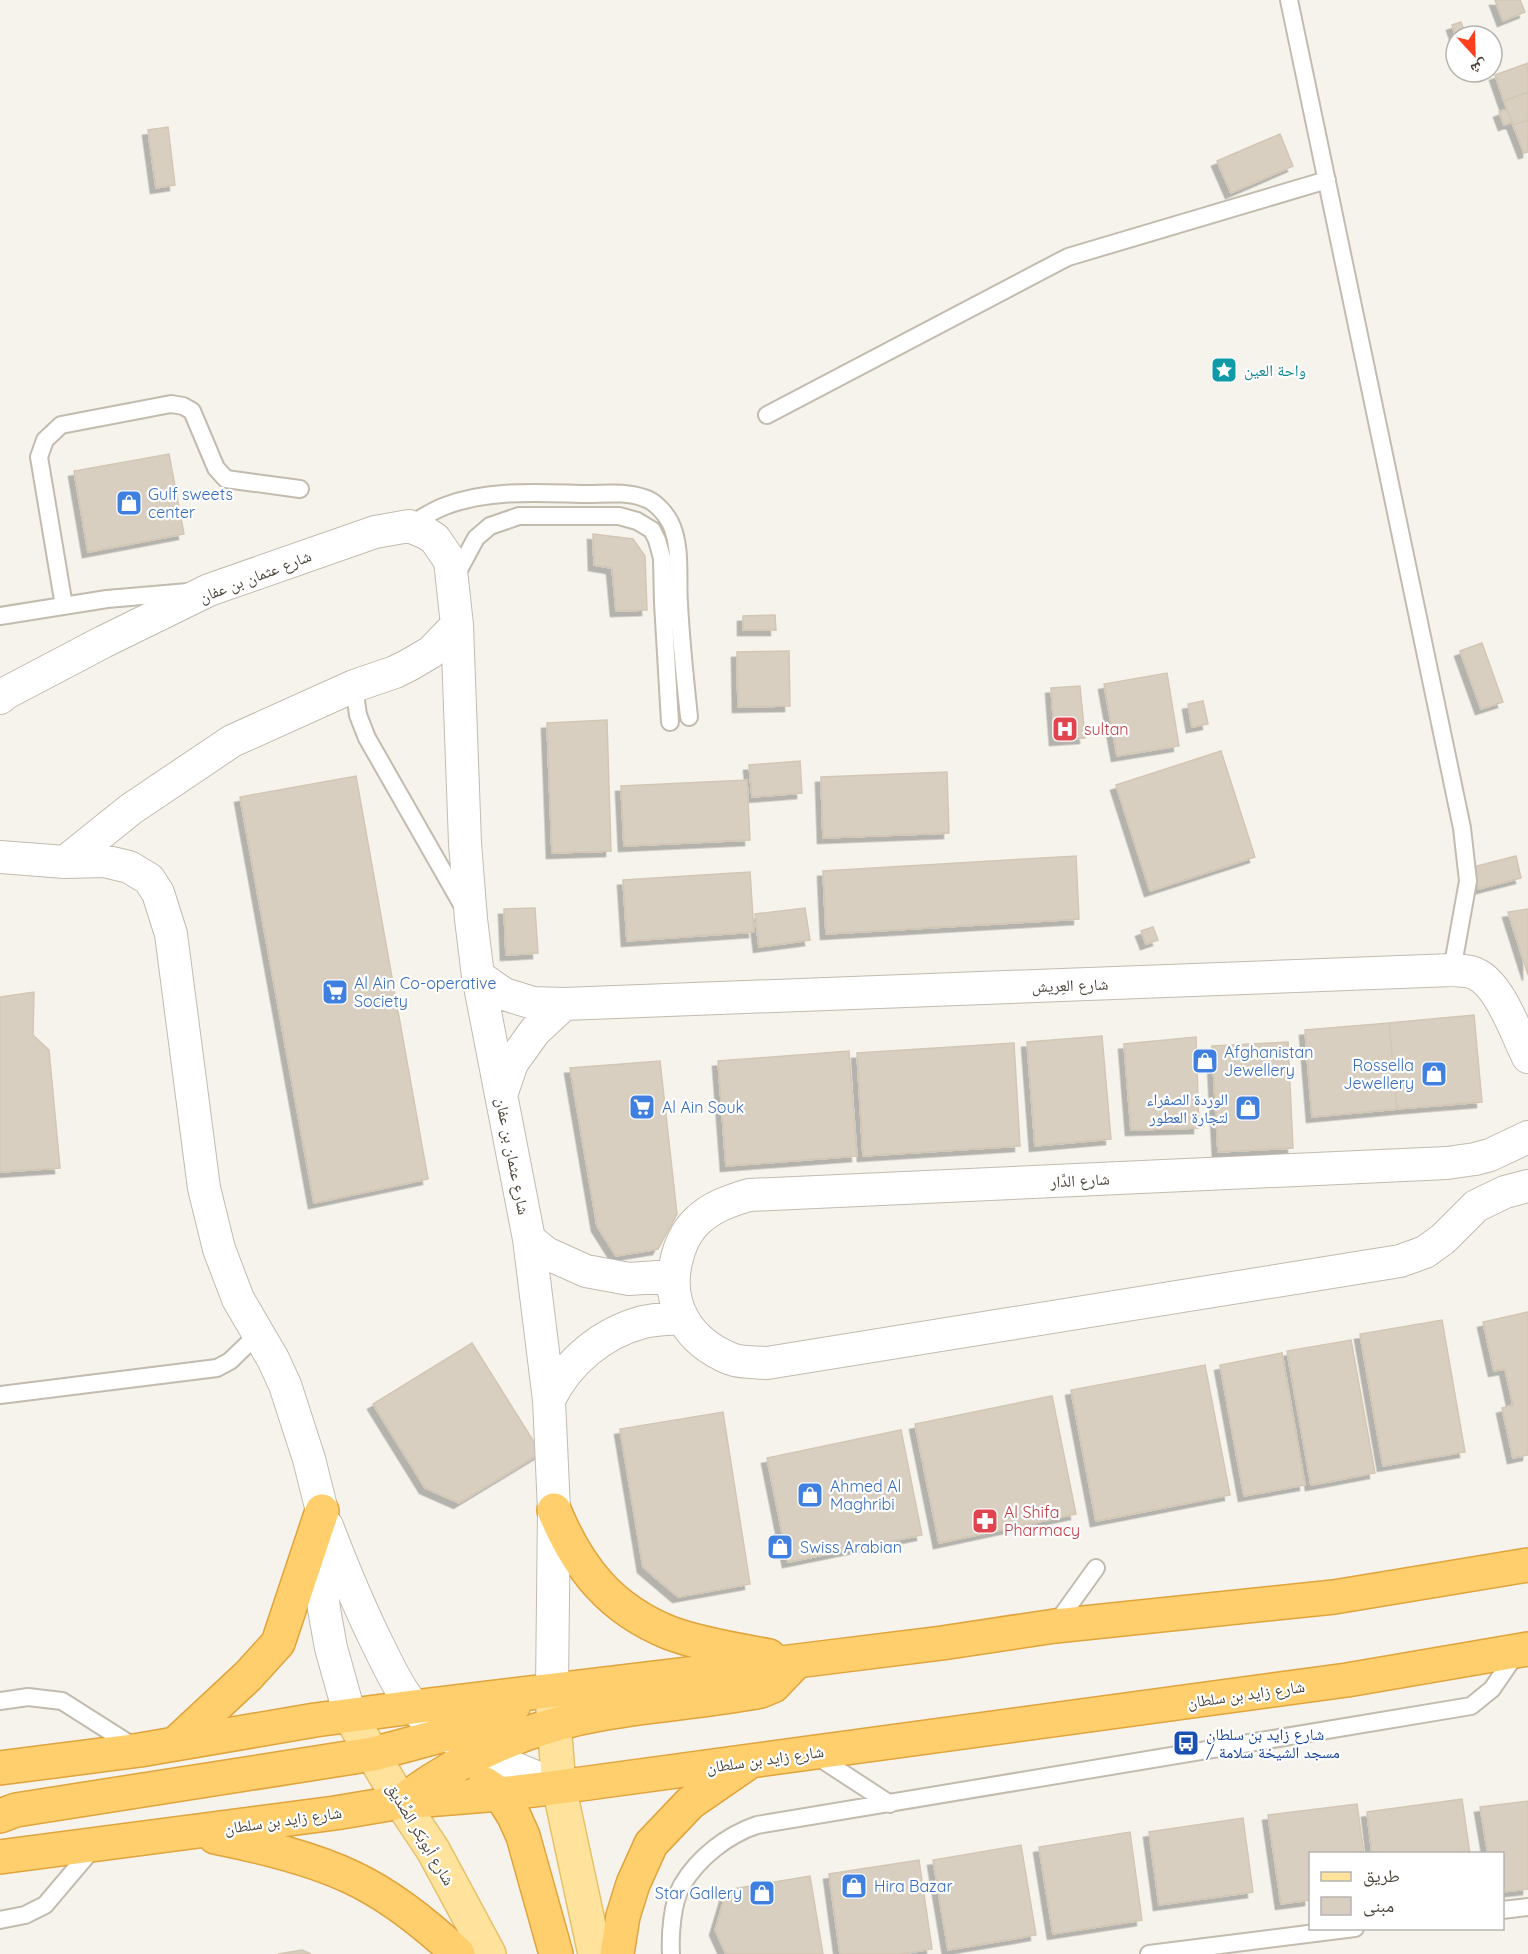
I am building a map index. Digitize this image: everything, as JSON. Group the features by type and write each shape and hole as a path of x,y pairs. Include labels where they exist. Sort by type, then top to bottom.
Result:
{"highway":[{"path":"554,1510 566,1538 593,1581 613,1600 639,1617 671,1633 797,1661"},
{"path":"176,1743 248,1676 278,1643 322,1511"},
{"path":"0,1768 140,1750 315,1720 552,1689 942,1643 1055,1626 1334,1597 1528,1565"},
{"name":"شارع زايد بن سلطان","path":"0,1857 336,1813 401,1802 500,1794 752,1761 1347,1680 1523,1650"},
{"path":"401,1802 438,1775 518,1737 603,1713 761,1690 773,1686 797,1661"},
{"path":"0,1816 16,1810 373,1754 433,1738 552,1689"},
{"path":"350,1716 433,1738 469,1759 500,1794 523,1836 556,1954"},
{"path":"617,1954 623,1916 633,1884 651,1844 690,1803 752,1761"},
{"path":"190,1833 254,1845 352,1877 416,1918 458,1954"}],"main road":[{"path":"552,1689 559,1787 595,1954"},
{"name":"شارع أبوبَكر الصِّدِّيق","path":"350,1716 401,1802 433,1850 489,1954"}],"street":[{"name":"شارع عثمان بن عفان","path":"0,698 103,642 210,590 375,532 409,526 435,539 450,561 457,625 465,843 471,919 478,976 529,1239 549,1400 554,1510 552,1689"},
{"path":"65,862 131,809 232,741 354,686 395,672 431,652 457,625"},
{"path":"1,856 65,862 104,861 129,867 149,879 158,893 171,934 204,1188 219,1249 238,1299 273,1359 292,1406 322,1511 344,1572 393,1675 413,1707 432,1724 433,1738"},
{"name":"شارع العِريش","path":"478,976 504,994 533,1003 564,1005 1452,970 1473,972 1486,980 1498,996 1528,1057"},
{"path":"501,1095 512,1063 535,1031 564,1005"},
{"name":"شارع الدَّار","path":"1528,1137 1490,1155 1447,1163 748,1195 719,1204 695,1222 679,1248 672,1276 674,1298 681,1318 702,1344 732,1360 767,1363 1400,1262 1425,1252 1443,1239 1476,1206 1505,1192 1528,1186"},
{"path":"529,1239 546,1253 586,1271 629,1279 672,1276"},
{"path":"549,1400 556,1385 579,1357 609,1335 644,1322 681,1318"},
{"path":"322,1511 320,1572 324,1610 331,1648 350,1716"},
{"path":"469,1759 559,1787"}],"lane":[{"path":"1289,0 1462,828 1468,881 1452,970"},
{"path":"767,416 1068,257 1327,180"},
{"path":"64,606 39,457 45,440 61,425 171,404 183,406 192,411 216,468 226,479 300,489"},
{"path":"409,526 428,513 446,505 490,496 518,493 624,494 646,498 660,508 670,521 674,533 689,717"},
{"path":"453,581 476,538 490,526 519,516 619,516 637,521 652,530 662,558 670,722"},
{"path":"0,616 107,599 210,590"},
{"path":"354,686 358,715 367,738 471,919"},
{"path":"0,1395 217,1368 230,1361 258,1334"},
{"path":"1055,1626 1096,1568"},
{"path":"671,1954 672,1921 681,1887 697,1866 740,1831 757,1825 1471,1706 1492,1689 1523,1650"},
{"path":"0,1701 28,1697 62,1701 140,1750"},
{"path":"812,1752 890,1804"},
{"path":"0,1920 24,1915 45,1905 96,1845"},
{"path":"1504,1910 1528,1907"},
{"path":"1149,1954 1347,1930"}],"building":[{"path":"1495,0 1520,0 1525,12 1503,21"},
{"path":"1528,63 1528,92 1504,101 1498,84 1504,84 1504,72"},
{"path":"1528,92 1528,120 1513,125 1504,101"},
{"path":"1507,109 1512,122 1504,125 1499,112"},
{"path":"1528,120 1528,152 1524,153 1513,125"},
{"path":"168,127 175,185 156,188 148,130"},
{"path":"1280,134 1293,166 1231,193 1217,161"},
{"name":"Gulf sweets center","path":"169,454 184,534 88,552 74,471"},
{"path":"593,534 633,539 645,556 647,610 616,611 612,568 594,565"},
{"path":"775,615 776,630 743,630 743,616"},
{"path":"1482,643 1503,702 1481,709 1460,651"},
{"path":"789,651 790,706 738,707 737,652"},
{"path":"1167,673 1179,746 1117,756 1104,684"},
{"path":"1080,686 1085,738 1055,740 1051,688"},
{"path":"1203,701 1208,724 1192,727 1188,704"},
{"path":"607,720 611,851 552,853 547,723"},
{"path":"1221,751 1255,857 1150,891 1116,785"},
{"path":"800,761 802,793 752,797 749,765"},
{"path":"947,772 949,833 823,838 821,777"},
{"name":"Al Ain Co-operative Society","path":"356,776 428,1179 314,1203 240,797"},
{"path":"747,780 750,840 624,846 621,786"},
{"path":"1076,856 1079,919 826,934 823,871"},
{"path":"1516,856 1521,878 1478,889 1473,867"},
{"path":"750,872 754,932 627,941 623,880"},
{"path":"535,908 538,953 506,955 504,909"},
{"path":"805,908 810,940 759,947 755,914"},
{"path":"1528,909 1528,975 1508,912"},
{"path":"1153,927 1158,940 1146,944 1141,931"},
{"path":"34,992 33,1035 49,1050 60,1168 0,1172 0,997"},
{"path":"1474,1015 1482,1102 1397,1109 1389,1023"},
{"path":"1389,1023 1397,1109 1312,1117 1305,1030"},
{"path":"1102,1036 1111,1139 1035,1146 1027,1042"},
{"path":"1196,1037 1199,1128 1131,1130 1124,1044"},
{"path":"1288,1042 1293,1148 1218,1152 1212,1046"},
{"path":"1014,1043 1020,1146 863,1156 857,1053"},
{"path":"849,1051 857,1156 726,1166 718,1061"},
{"path":"660,1061 677,1214 658,1249 616,1256 597,1226 570,1068"},
{"path":"1528,1312 1528,1455 1513,1458 1502,1408 1513,1405 1505,1369 1494,1371 1483,1322"},
{"path":"1442,1320 1465,1452 1383,1466 1360,1334"},
{"path":"1351,1340 1375,1473 1311,1485 1287,1351"},
{"path":"472,1343 541,1453 459,1503 425,1488 373,1404"},
{"path":"1282,1353 1305,1485 1244,1496 1220,1365"},
{"path":"1205,1365 1230,1495 1096,1521 1071,1390"},
{"path":"1052,1396 1076,1514 939,1543 915,1424"},
{"path":"723,1412 750,1584 678,1597 643,1567 620,1429"},
{"path":"901,1430 922,1535 788,1562 767,1458"},
{"path":"1462,1799 1470,1852 1372,1852 1367,1812"},
{"path":"1528,1801 1528,1889 1504,1892 1504,1852 1488,1852 1480,1807"},
{"path":"1357,1804 1364,1852 1309,1852 1309,1900 1281,1904 1268,1815"},
{"path":"1243,1818 1253,1892 1159,1905 1149,1832"},
{"path":"1130,1832 1142,1920 1053,1934 1039,1847"},
{"path":"1021,1845 1036,1935 948,1950 933,1860"},
{"path":"919,1860 932,1949 901,1954 840,1954 829,1874"},
{"path":"810,1876 823,1954 726,1954 715,1930 727,1890"},
{"path":"302,1950 311,1954 278,1954"}],"place":[{"name":"واحة العين","path":"1224,370"},
{"name":"Gulf sweets center","path":"129,503"},
{"name":"sultan","path":"1065,729"},
{"name":"Al Ain Co-operative Society","path":"335,992"},
{"name":"Afghanistan Jewellery","path":"1205,1061"},
{"name":"Rossella Jewellery","path":"1434,1074"},
{"name":"Al Ain Souk","path":"642,1107"},
{"name":"الوردة الصفراء لتجارة العطور","path":"1248,1108"},
{"name":"Ahmed Al Maghribi","path":"810,1495"},
{"name":"Al Shifa Pharmacy","path":"985,1521"},
{"name":"Swiss Arabian","path":"780,1547"},
{"name":"شارع زايد بن سلطان / مسجد الشيخة سلامة","path":"1186,1743"},
{"name":"Hira Bazar","path":"854,1886"},
{"name":"Star Gallery","path":"762,1893"}]}
